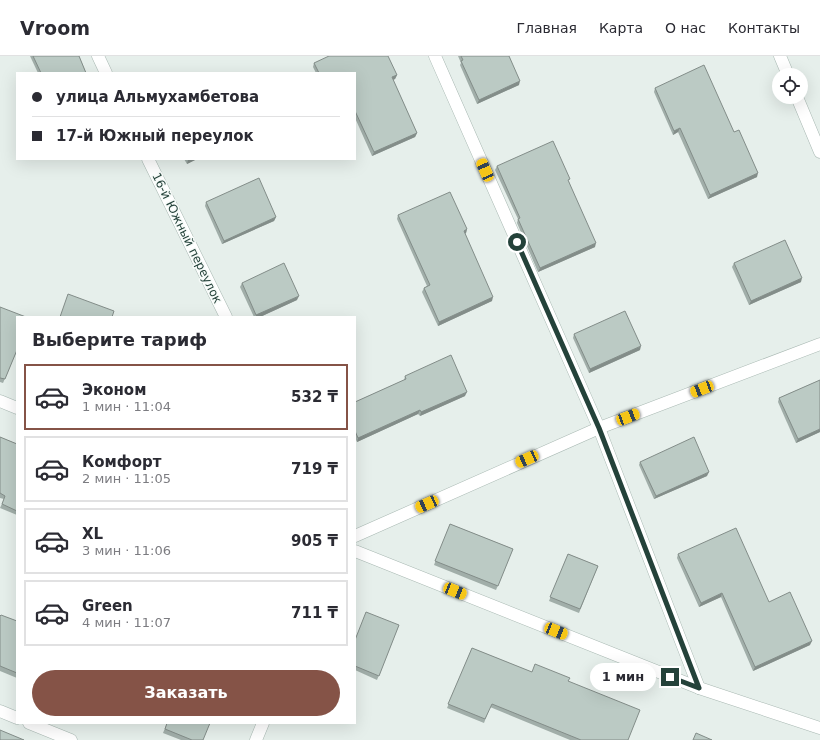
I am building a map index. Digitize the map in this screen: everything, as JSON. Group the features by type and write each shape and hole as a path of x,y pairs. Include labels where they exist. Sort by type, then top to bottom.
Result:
{"street":[{"path":"98,56 106,72"},
{"path":"434,56 599,428 699,688"},
{"path":"780,56 785,68"},
{"path":"800,104 820,152"},
{"name":"16-й Южный переулок","path":"148,160 226,316"},
{"path":"356,536 599,428 820,344"},
{"path":"0,401 16,408"},
{"path":"356,551 699,688 820,728"},
{"path":"0,711 16,718"},
{"path":"31,724 71,740"},
{"path":"256,740 263,724"}],"building":[{"path":"33,56 79,56 86,72 41,72"},
{"path":"329,56 388,56 397,75 392,77 417,133 374,152 356,113 356,72 318,72 314,63"},
{"path":"461,56 509,56 520,81 479,100 461,61 463,60"},
{"path":"704,65 734,132 739,130 758,173 710,195 680,128 674,131 655,88"},
{"path":"553,141 570,179 568,180 596,243 540,268 518,219 520,218 497,166"},
{"path":"259,178 276,217 224,241 206,202"},
{"path":"450,192 467,229 464,231 493,297 439,322 424,288 430,285 398,215"},
{"path":"785,240 802,278 751,301 734,263"},
{"path":"284,263 299,296 256,315 242,283"},
{"path":"68,294 114,311 112,316 60,316"},
{"path":"0,307 23,316 16,316 16,352 5,379 0,378"},
{"path":"625,311 641,346 590,369 574,334"},
{"path":"451,355 467,392 421,412 420,410 358,438 356,433 356,402 406,379 405,376"},
{"path":"820,380 820,429 798,439 779,398"},
{"path":"0,437 16,444 16,511 2,504 5,496 0,493"},
{"path":"694,437 709,472 656,496 640,462"},
{"path":"450,524 513,549 498,586 435,561"},
{"path":"736,528 769,602 790,592 812,641 755,667 722,593 701,603 678,554"},
{"path":"568,554 598,566 580,609 550,597"},
{"path":"366,612 399,625 379,676 356,666 356,637"},
{"path":"1,615 16,621 16,673 0,666"},
{"path":"472,648 532,672 535,664 570,678 568,681 640,710 628,740 581,740 492,704 485,719 448,704"},
{"path":"167,724 210,724 203,740 192,740 165,729"},
{"path":"0,730 24,740 0,740"},
{"path":"696,733 712,740 693,740"}],"route":[{"path":"517,242 599,428 699,688 670,677"}]}
